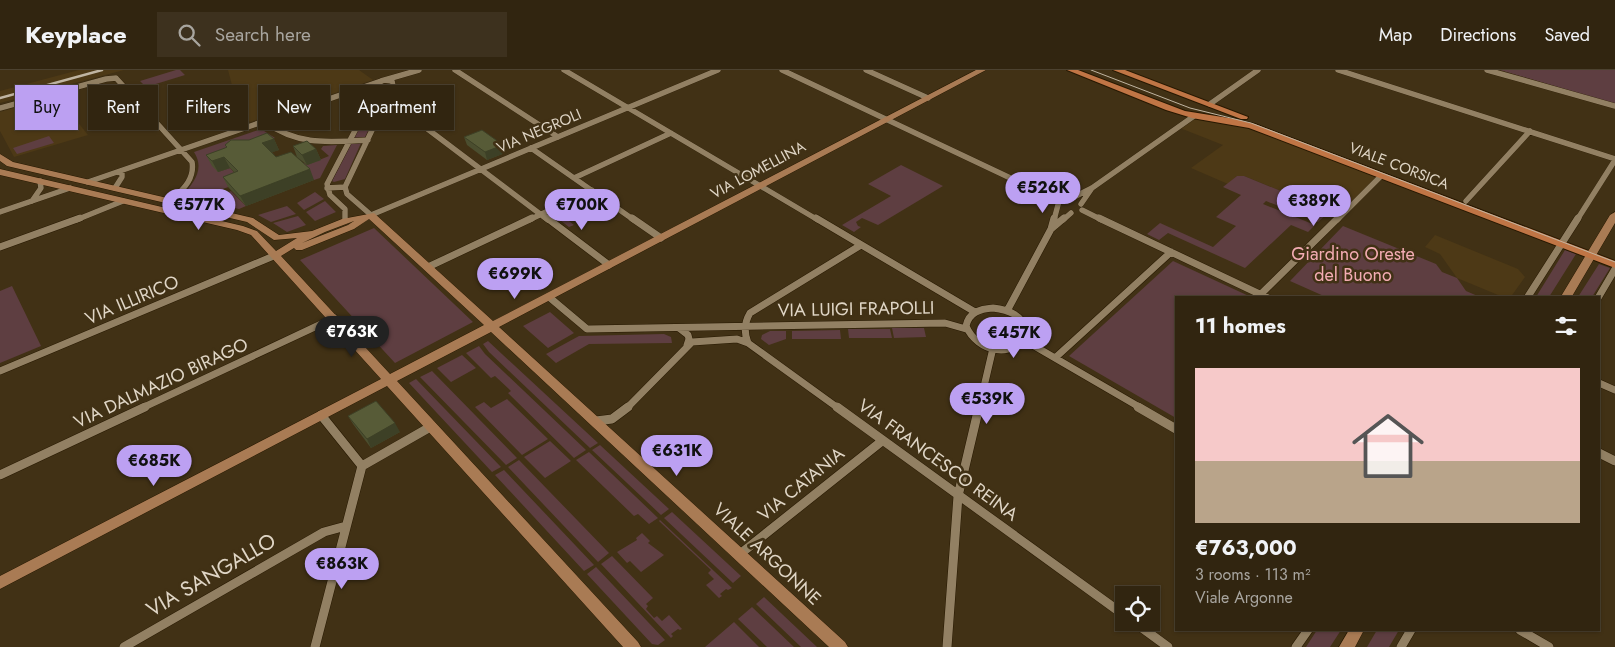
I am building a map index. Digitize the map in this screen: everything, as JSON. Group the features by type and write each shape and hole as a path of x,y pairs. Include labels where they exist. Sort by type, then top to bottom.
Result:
{"main road":[{"name":"VIALE CORSICA","path":"1071,70 1172,110 1194,116 1246,124 1382,176 1563,241"},
{"name":"VIALE CORSICA","path":"1117,70 1466,201 1592,253"},
{"path":"1194,116 1210,104"},
{"path":"1592,253 1615,257"},
{"path":"1592,253 1615,267"}],"street":[{"path":"369,85 419,70"},
{"path":"455,70 558,137"},
{"path":"564,70 975,312"},
{"name":"VIA NEGROLI","path":"371,215 718,70"},
{"path":"782,70 888,119 1058,203 1062,210 1071,213"},
{"path":"866,70 928,98"},
{"name":"VIA LOMELLINA","path":"493,326 982,70"},
{"path":"1210,104 1258,70"},
{"path":"1338,70 1615,160 1528,296"},
{"path":"1487,70 1615,106"},
{"path":"0,108 116,78 192,162 192,174 187,185 167,206"},
{"path":"377,85 382,80"},
{"path":"382,80 394,83 393,85"},
{"path":"1058,203 1092,188 1194,116"},
{"path":"0,212 258,124"},
{"path":"274,130 295,139 318,142 368,140"},
{"path":"345,220 345,209 330,195 327,188 328,180 354,130"},
{"path":"371,215 347,194 346,187 373,130"},
{"path":"429,130 609,266"},
{"path":"1466,201 1530,131"},
{"path":"574,178 672,133"},
{"path":"531,148 660,238"},
{"path":"0,157 10,164 135,193 167,206 250,231 276,255 633,647"},
{"path":"115,188 122,177 122,171"},
{"path":"0,172 123,201 167,206 250,220 277,238 315,233"},
{"path":"1068,199 1171,252 1265,296 1382,176"},
{"path":"32,201 42,188 40,181"},
{"path":"327,188 346,187"},
{"path":"1051,230 1081,207 1092,188"},
{"path":"428,267 592,190"},
{"path":"0,247 111,207 135,193"},
{"path":"1007,311 1051,230 1058,203"},
{"path":"276,255 315,233 345,220 371,215"},
{"path":"276,255 296,250 351,227 371,215"},
{"name":"VIALE ARGONNE","path":"371,215 740,554 755,571 840,647"},
{"path":"1566,296 1615,215"},
{"path":"748,343 745,337 745,325 750,313 861,245"},
{"path":"1055,358 1171,252"},
{"name":"VIA ILLIRICO","path":"0,372 276,255"},
{"path":"1599,296 1615,267"},
{"name":"VIA LUIGI FRAPOLLI","path":"549,297 587,328 944,323 966,329"},
{"path":"993,308 1007,311 1017,316 1026,325 1027,332 1024,340 1010,348 993,348 974,340 966,329 967,319 975,312 993,308"},
{"name":"VIA DALMAZIO BIRAGO","path":"0,475 334,318"},
{"path":"0,583 493,326"},
{"path":"674,327 687,332 689,339 687,346"},
{"path":"596,421 612,419 623,412 687,346 695,341 737,339 748,343"},
{"path":"1024,340 1175,428"},
{"name":"VIA FRANCESCO REINA","path":"748,343 1115,609"},
{"path":"947,647 958,496 993,348"},
{"path":"1600,383 1615,390"},
{"path":"321,415 362,466"},
{"path":"315,647 362,466 432,426"},
{"name":"VIA CATANIA","path":"740,554 882,441"},
{"path":"1600,454 1615,461"},
{"name":"VIA SANGALLO","path":"124,647 324,532 346,526"},
{"path":"1146,631 1168,647"},
{"path":"1296,647 1307,631"},
{"path":"1347,647 1356,631"},
{"path":"1401,647 1410,631"},
{"path":"1522,631 1549,647"}],"shaded area":[{"path":"79,70 124,70 68,85 23,85"},
{"path":"228,70 359,70 373,80 358,85 340,85 340,91 330,95 330,85 258,85 258,119 250,122 248,120 248,85 232,85"},
{"path":"15,87 15,99 0,103 0,91"},
{"path":"15,108 15,130 78,130 78,122 88,135 14,157 0,131 0,112"},
{"path":"1194,116 1238,122 1380,176 1339,214 1244,176 1237,176 1228,184 1191,168 1223,145 1180,128"},
{"path":"1435,235 1518,269 1525,277 1511,296 1501,296 1457,278 1440,254 1425,247"}],"green space":[{"path":"176,70 180,70 185,75 152,85 144,85 140,81"},
{"path":"1500,70 1615,70 1615,104"},
{"path":"258,130 263,130 275,138 267,141 218,172 230,168 243,182 208,194 213,199 231,191 246,206 239,209 182,196 197,176 198,164 194,152"},
{"path":"357,130 368,130 365,137 353,138"},
{"path":"49,136 54,143 17,154 13,148"},
{"path":"361,143 345,179 332,181 351,144"},
{"path":"337,145 320,178 314,180 299,165 304,163 307,165 329,156 321,149 323,146"},
{"path":"901,165 943,186 878,225 862,218 856,222 861,227 854,232 842,225 891,196 868,184"},
{"path":"1237,176 1244,176 1330,211 1318,222 1266,201 1263,204 1315,225 1308,232 1291,225 1245,268 1168,233 1159,240 1147,234 1160,223 1213,247 1236,226 1216,217 1241,195 1223,187"},
{"path":"315,192 324,199 304,210 297,203"},
{"path":"589,196 593,199 560,214 574,225 569,227 551,213"},
{"path":"325,201 336,212 315,221 306,212"},
{"path":"287,206 296,214 271,222 258,215"},
{"path":"298,216 306,225 287,232 273,223"},
{"name":"Giardino Oreste del Buono","path":"1343,226 1436,264 1442,272 1457,278 1466,291 1478,296 1324,296 1290,281"},
{"path":"374,228 473,322 395,363 300,260"},
{"path":"1565,250 1576,254 1550,296 1537,296"},
{"path":"1173,261 1249,296 1175,296 1175,417 1069,356"},
{"path":"1599,264 1610,268 1593,296 1579,296"},
{"path":"12,286 41,346 0,363 0,291"},
{"path":"550,312 574,333 548,348 523,326"},
{"path":"892,328 924,328 926,337 894,338"},
{"path":"848,329 890,329 892,338 849,338"},
{"path":"840,330 841,339 792,339 792,331"},
{"path":"770,331 786,331 786,339 769,345 761,339 762,335"},
{"path":"664,334 671,337 672,343 589,344 556,363 546,354 579,336"},
{"path":"488,341 598,443 590,448 489,352 483,344"},
{"path":"479,346 485,354 586,450 574,458 508,393 511,391 495,376 491,378 466,353"},
{"path":"462,355 476,368 451,382 437,368"},
{"path":"432,371 517,458 506,465 420,377"},
{"path":"416,379 501,467 492,472 409,383"},
{"path":"507,399 548,439 522,455 475,407 484,402 491,408"},
{"path":"550,441 571,461 545,478 524,457"},
{"path":"600,445 669,509 661,515 592,450"},
{"path":"589,452 658,518 649,524 638,514 634,516 576,460"},
{"path":"519,460 609,553 598,562 508,467"},
{"path":"504,470 594,565 584,571 495,475"},
{"path":"672,512 741,576 733,583 664,518"},
{"path":"660,520 732,588 726,589 720,594 722,596 719,598 706,585 714,579 708,573 711,570"},
{"path":"642,533 650,541 648,543 664,555 641,572 630,561 627,563 617,552 637,540 636,538"},
{"path":"612,556 653,598 646,604 648,606 646,609 654,618 657,616 662,621 669,615 682,629 678,629 671,634 673,636 671,638 601,564"},
{"path":"596,567 665,640 658,645 652,644 587,574"},
{"path":"764,597 817,647 801,647 756,604"},
{"path":"752,607 794,647 767,647 738,619"},
{"path":"734,622 759,647 705,647"},
{"path":"1316,631 1340,631 1330,647 1306,647"},
{"path":"1376,631 1398,631 1389,647 1367,647"}],"building":[{"path":"482,130 503,145 485,152 464,137"},
{"path":"267,133 274,139 262,143 276,157 291,152 310,169 240,196 223,177 238,171 224,157 212,161 206,155 227,147 225,145 231,140 249,140"},
{"path":"307,141 316,149 302,155 293,146"},
{"path":"376,401 395,423 367,439 348,416"}],"tram line":[{"path":"1091,70 1190,108 1251,123 1615,262"}],"railway":[{"path":"0,98 102,70"}]}
